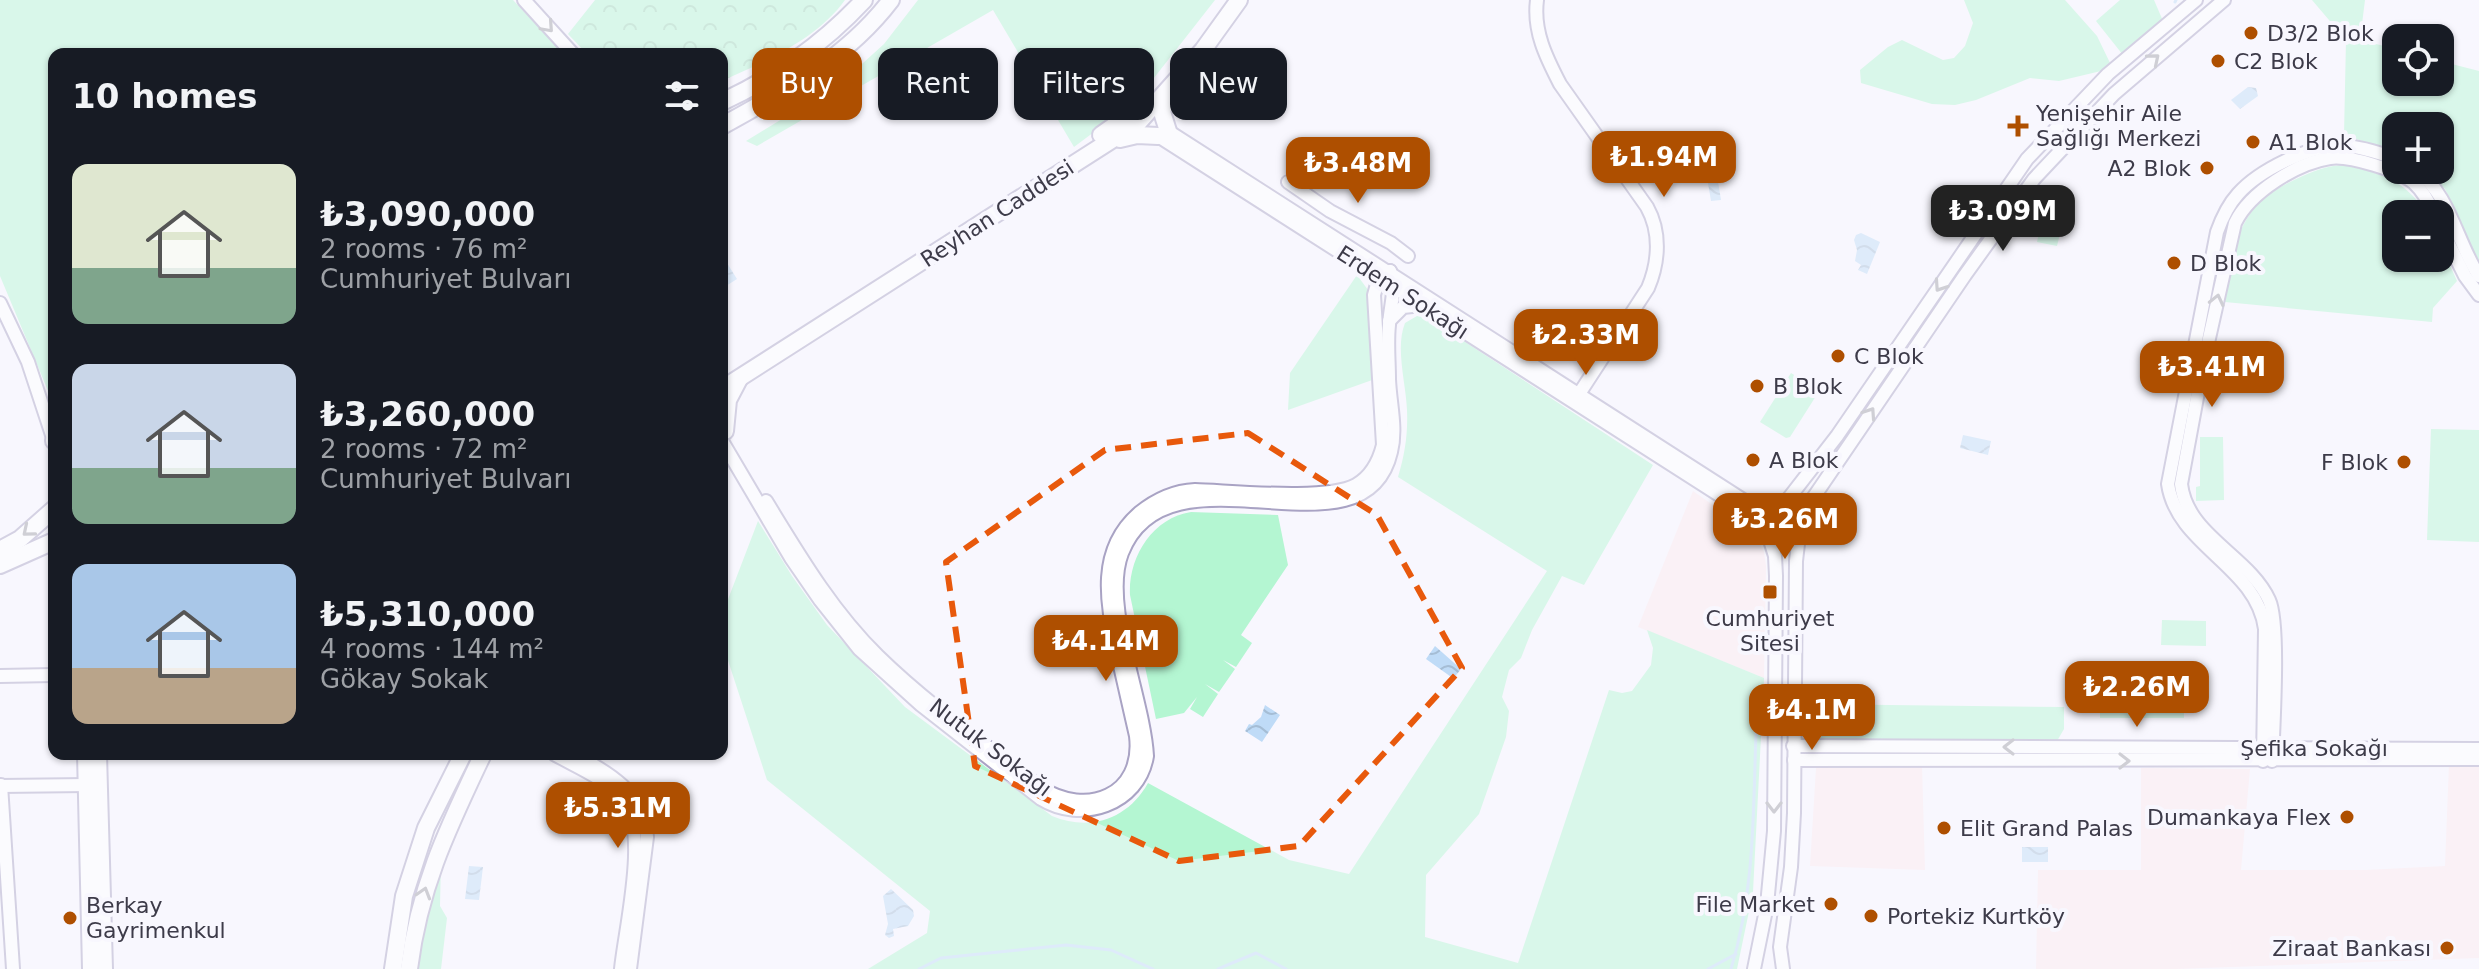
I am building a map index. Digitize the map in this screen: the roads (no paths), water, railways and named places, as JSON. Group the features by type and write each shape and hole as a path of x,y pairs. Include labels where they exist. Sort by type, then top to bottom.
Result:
{"main road":[{"path":"728,99 805,55 864,0"},
{"path":"728,123 832,61 891,0"},
{"name":"Reyhan Caddesi","path":"1154,97 1227,0"},
{"name":"Reyhan Caddesi","path":"1154,104 1168,91 1239,0"},
{"path":"1163,134 1162,112 1168,91"},
{"path":"728,374 1134,120"},
{"name":"Reyhan Caddesi","path":"728,385 1107,143 1135,120"},
{"path":"1143,120 1163,134"},
{"path":"1107,143 1131,136 1163,134"},
{"path":"728,400 739,378"},
{"path":"0,550 20,539 48,514"},
{"path":"0,565 48,544"},
{"path":"86,760 91,969"},
{"path":"98,760 104,969"},
{"path":"393,969 404,896 421,842 460,760"},
{"path":"409,969 421,900 431,870 480,760"}],"street":[{"path":"524,0 568,48"},
{"path":"1537,0 1537,28 1550,65 1560,84 1647,207 1654,219 1656,236 1655,272 1648,288 1579,394"},
{"path":"1754,969 1767,905 1774,831 1776,576 1768,518 1779,509 1837,436 2027,159 2108,74 2196,0"},
{"path":"1783,969 1780,947 1791,867 1796,561 1807,507 1928,327 2034,179 2120,88 2224,0"},
{"path":"2108,74 2120,88"},
{"name":"Erdem Sokağı","path":"1163,134 1378,264 1384,274"},
{"name":"Erdem Sokağı","path":"1163,134 1751,505 1766,511 1779,509"},
{"path":"2268,754 2273,610 2261,586 2199,531 2186,505 2181,484 2217,232 2236,196 2259,176 2318,149 2354,147 2382,155"},
{"path":"2197,364 2235,223 2247,202 2267,185 2319,161 2347,159 2406,177 2421,190 2426,200"},
{"path":"1288,182 1330,211 1391,243 1408,256"},
{"path":"2431,184 2479,276"},
{"path":"1378,264 1391,243"},
{"path":"2454,254 2479,295"},
{"name":"Nutuk Sokağı","path":"728,441 818,583 877,655 920,693 1040,787 1068,801 1095,801 1120,785 1136,754 1136,736 1107,606 1106,579 1117,541 1126,525 1141,511 1177,493 1195,490 1330,493 1356,485 1367,476 1381,455 1384,434 1374,295 1384,274 1394,287 1388,343 1392,449 1385,469 1366,491 1340,502 1325,503 1187,501 1163,509 1150,518 1125,545 1116,574 1117,603 1147,756 1141,774 1129,791 1097,809 1072,810 1041,799 921,705 859,649 791,558 728,442"},
{"name":"Erdem Sokağı","path":"1394,287 1741,509 1768,532"},
{"path":"0,303 6,331 28,362 48,423"},
{"path":"1389,321 1403,307 1422,305"},
{"path":"1915,322 1928,327"},
{"path":"1837,436 1849,444"},
{"path":"1779,509 1797,512 1801,531"},
{"path":"1768,532 1782,543 1793,541 1801,531"},
{"path":"0,676 48,675"},
{"name":"Şefika Sokağı","path":"1774,757 1794,754 2450,753 2479,749"},
{"name":"Şefika Sokağı","path":"2450,753 2479,759"},
{"path":"564,760 613,789 629,807 634,820 636,843 630,969"},
{"path":"583,760 619,781 637,802 644,820 647,837 629,944 621,969"},
{"path":"13,969 0,786 88,785"}],"water":[{"path":"2248,87 2256,88 2258,96 2240,109 2231,100"},
{"path":"1717,175 1721,200 1711,201 1707,177"},
{"path":"1861,233 1880,242 1867,274 1858,270 1861,265 1855,261 1857,250 1854,240"},
{"path":"728,265 737,279 728,285"},
{"path":"1963,435 1991,441 1988,455 1960,448"},
{"path":"1435,646 1461,669 1454,679 1426,659"},
{"path":"1265,705 1280,715 1262,742 1245,731 1249,724 1261,717"},
{"path":"2022,847 2048,847 2048,862 2022,862"},
{"path":"469,866 483,867 479,900 465,899"},
{"path":"891,889 913,910 914,916 908,926 893,929 894,936 889,938 885,935 888,924 883,896"}],"waterway":[{"path":"1731,969 1749,880 1756,732 1760,717"},
{"path":"919,969 941,958 1066,945 1111,950 1153,969"},
{"path":"1218,969 1256,953 1286,969"},
{"path":"1708,969 1736,954"}],"place":[{"name":"D3/2 Blok","path":"2251,33"},
{"name":"C2 Blok","path":"2218,61"},
{"name":"Yenişehir Aile Sağlığı Merkezi","path":"2018,126"},
{"name":"A1 Blok","path":"2253,142"},
{"name":"A2 Blok","path":"2207,168"},
{"name":"D Blok","path":"2174,263"},
{"name":"C Blok","path":"1838,356"},
{"name":"B Blok","path":"1757,386"},
{"name":"A Blok","path":"1753,460"},
{"name":"F Blok","path":"2404,462"},
{"name":"Cumhuriyet Sitesi","path":"1770,592"},
{"name":"Dumankaya Flex","path":"2347,817"},
{"name":"Elit Grand Palas","path":"1944,828"},
{"name":"File Market","path":"1831,904"},
{"name":"Portekiz Kurtköy","path":"1871,916"},
{"name":"Berkay Gayrimenkul","path":"70,918"},
{"name":"Ziraat Bankası","path":"2447,948"}]}
